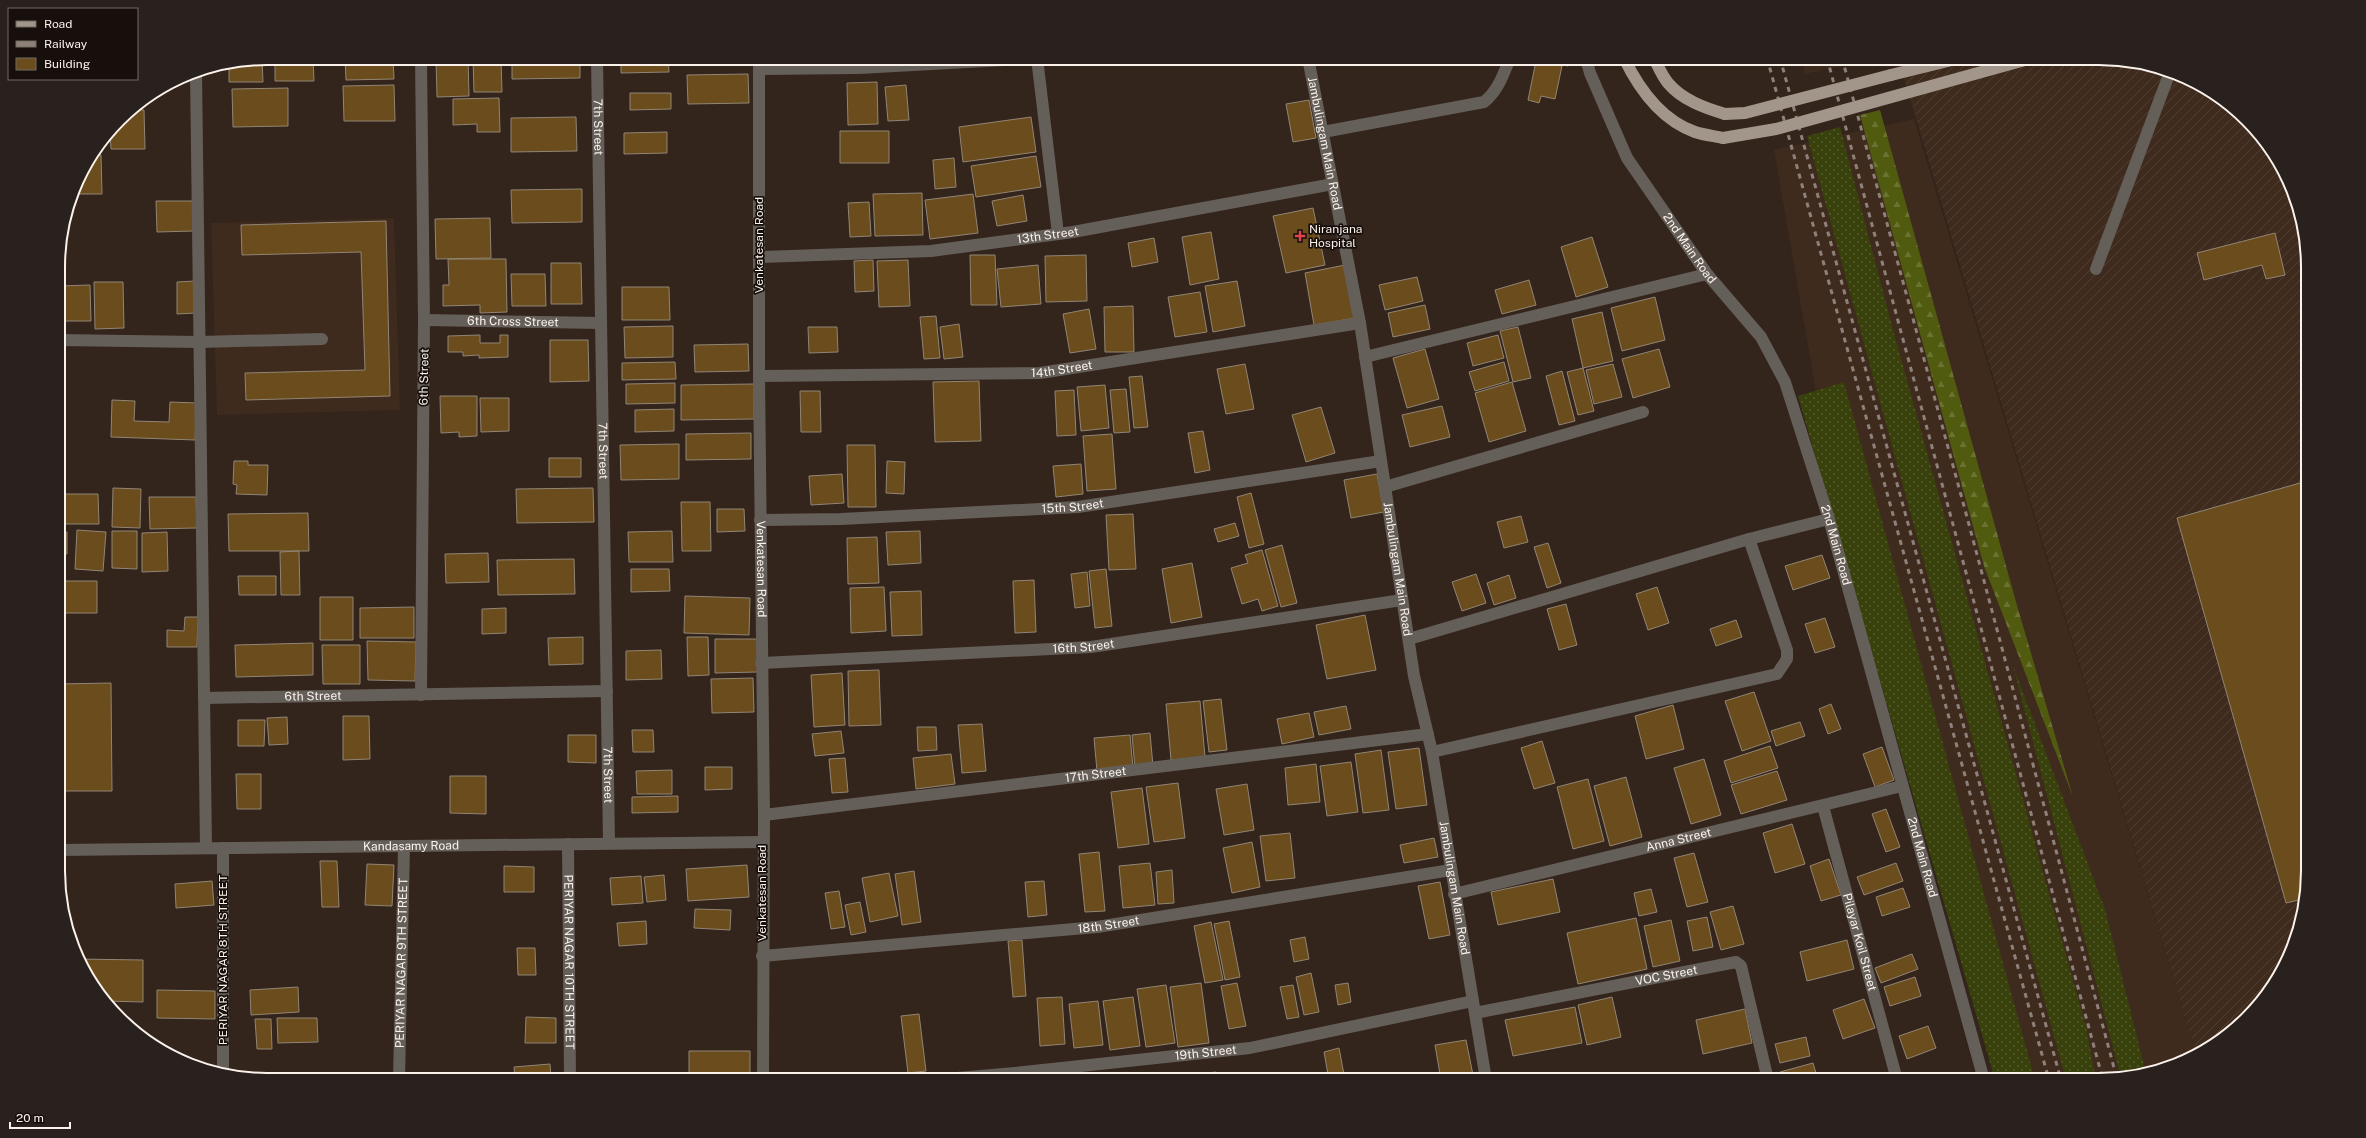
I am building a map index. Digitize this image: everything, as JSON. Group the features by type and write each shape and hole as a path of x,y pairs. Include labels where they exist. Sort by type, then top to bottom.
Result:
{"main road":[{"path":"1627,65 1636,83 1660,111 1695,132 1723,138 1776,129 2007,65"},
{"path":"1658,65 1668,82 1683,95 1704,108 1725,114 1745,113 1931,65"}],"street":[{"name":"6th Street","path":"421,65 424,320 421,695"},
{"name":"7th Street","path":"598,65 609,843"},
{"name":"Venkatesan Road","path":"760,65 759,376 761,663 764,815 762,842 763,1073"},
{"path":"785,65 859,68 912,65"},
{"path":"1038,65 1058,234"},
{"name":"Jambulingam Main Road","path":"1309,65 1360,323 1414,676 1432,752 1454,894 1485,1073"},
{"path":"1323,132 1484,102 1491,96 1500,82 1507,65"},
{"name":"2nd Main Road","path":"1588,65 1590,73 1628,158 1707,274 1761,337 1786,382 1829,519 1982,1073"},
{"path":"2096,269 2168,77"},
{"path":"196,78 206,848"},
{"name":"13th Street","path":"759,257 931,252 1058,234 1333,184"},
{"path":"1365,357 1707,274"},
{"name":"6th Cross Street","path":"424,320 602,323"},
{"name":"14th Street","path":"759,376 1040,373 1360,323"},
{"path":"65,340 199,342 322,339"},
{"path":"1385,486 1643,412"},
{"name":"15th Street","path":"760,520 841,519 1078,507 1381,461"},
{"path":"1409,639 1749,539 1829,519"},
{"path":"1432,752 1777,674 1787,659 1788,650 1749,539"},
{"name":"16th Street","path":"761,663 1091,647 1402,600"},
{"name":"6th Street","path":"204,698 607,691"},
{"name":"17th Street","path":"764,815 1428,734"},
{"name":"Anna Street","path":"1454,894 1902,786"},
{"name":"Pilayar Koil Street","path":"1823,806 1895,1073"},
{"name":"Kandasamy Road","path":"65,850 762,842"},
{"name":"PERIYAR NAGAR 10TH STREET","path":"568,844 570,1073"},
{"name":"PERIYAR NAGAR 9TH STREET","path":"399,1073 404,846"},
{"name":"PERIYAR NAGAR 8TH STREET","path":"223,1068 224,848"},
{"name":"18th Street","path":"762,956 1097,927 1451,870"},
{"name":"VOC Street","path":"1474,1007 1736,962 1742,966 1766,1073"},
{"name":"19th Street","path":"1015,1073 1250,1048 1474,1007"}],"shaded area":[{"path":"1803,65 1848,65 1805,74"},
{"path":"1900,65 2113,65 2152,72 2177,80 2200,92 2222,107 2251,134 2267,155 2280,177 2286,189 2294,214 2301,253 2301,885 2294,924 2286,949 2267,983 2242,1014 2222,1031 2195,1049"},
{"path":"1914,119 2194,1049 2177,1058 2152,1066 2113,1073 2006,1073 1816,392 1774,150"},
{"path":"394,218 400,410 217,415 211,223"}],"green space":[{"path":"1880,110 2016,602 2073,797 1984,566 1860,115"},
{"path":"1840,127 1892,326 2086,1027 2095,1073 2064,1073 1807,136"},
{"path":"1844,382 2033,1073 1993,1073 1798,396"},
{"path":"2013,666 2105,909 2145,1068 2119,1072"}],"building":[{"path":"262,65 263,82 229,82 229,69"},
{"path":"275,65 313,65 314,81 275,81"},
{"path":"345,65 393,65 394,79 346,80"},
{"path":"436,65 468,65 469,96 437,97"},
{"path":"473,65 501,65 502,92 474,92"},
{"path":"512,65 580,65 580,78 512,79"},
{"path":"621,65 668,65 669,72 621,73"},
{"path":"1535,65 1562,66 1555,99 1541,96 1539,103 1528,100"},
{"path":"748,74 749,103 688,104 687,75"},
{"path":"877,82 878,124 848,125 847,83"},
{"path":"394,85 395,121 344,121 343,86"},
{"path":"906,85 909,120 888,121 885,87"},
{"path":"288,88 288,126 233,127 232,89"},
{"path":"630,93 671,93 671,109 630,110"},
{"path":"499,98 500,132 477,132 477,124 453,125 453,99"},
{"path":"1309,100 1316,138 1293,142 1286,104"},
{"path":"140,110 144,110 145,149 111,149 110,140 115,134 134,115"},
{"path":"576,117 577,151 511,152 511,118"},
{"path":"1031,117 1036,152 963,162 959,127"},
{"path":"840,131 889,131 889,163 840,163"},
{"path":"667,132 667,153 624,154 624,133"},
{"path":"99,155 101,155 102,194 78,194 86,177"},
{"path":"1036,156 1041,187 976,197 971,166"},
{"path":"954,158 956,187 935,189 933,160"},
{"path":"582,189 582,222 512,223 511,190"},
{"path":"922,193 923,235 875,236 873,194"},
{"path":"973,194 978,233 930,239 925,200"},
{"path":"1023,195 1027,221 997,226 992,201"},
{"path":"156,201 193,201 194,231 157,232"},
{"path":"869,202 871,236 850,237 848,203"},
{"path":"1313,208 1325,265 1286,273 1273,216"},
{"path":"490,218 491,258 436,259 435,219"},
{"path":"386,221 390,396 246,400 245,373 365,370 361,252 242,255 241,225"},
{"path":"1211,232 1219,279 1190,285 1182,237"},
{"path":"2275,233 2285,275 2266,279 2262,265 2204,280 2197,253"},
{"path":"1592,237 1608,287 1576,297 1561,247"},
{"path":"1154,238 1158,262 1132,267 1128,243"},
{"path":"970,255 995,255 997,305 971,305"},
{"path":"1086,255 1087,301 1046,302 1045,256"},
{"path":"448,259 506,259 507,312 480,313 480,305 443,306 443,285 449,285"},
{"path":"873,260 874,291 855,292 854,261"},
{"path":"908,260 910,306 879,307 877,261"},
{"path":"551,263 581,263 582,304 551,304"},
{"path":"1038,265 1041,304 1001,307 997,269"},
{"path":"1345,265 1355,318 1314,325 1305,273"},
{"path":"511,274 545,274 546,306 512,306"},
{"path":"1417,277 1423,301 1385,310 1379,285"},
{"path":"1529,280 1536,305 1502,314 1495,290"},
{"path":"195,281 196,313 177,314 177,282"},
{"path":"1237,281 1245,326 1213,332 1205,286"},
{"path":"94,282 123,282 124,328 95,329"},
{"path":"90,285 91,321 65,321 65,286"},
{"path":"622,287 669,287 670,320 622,320"},
{"path":"1200,292 1207,332 1175,337 1168,297"},
{"path":"1655,297 1665,340 1622,351 1611,308"},
{"path":"1425,305 1430,329 1393,337 1388,313"},
{"path":"1133,306 1134,352 1105,352 1104,307"},
{"path":"1089,309 1096,349 1070,353 1063,314"},
{"path":"1602,312 1613,361 1583,368 1572,319"},
{"path":"936,316 940,358 924,359 920,317"},
{"path":"959,324 963,357 944,359 940,327"},
{"path":"673,326 673,357 625,358 624,327"},
{"path":"808,327 837,327 838,352 809,353"},
{"path":"1518,327 1531,378 1513,382 1500,331"},
{"path":"480,335 480,343 500,343 500,335 508,335 508,357 479,358 479,355 463,356 463,352 448,352 448,336"},
{"path":"1498,335 1504,358 1473,366 1467,343"},
{"path":"550,340 588,340 589,381 550,382"},
{"path":"748,344 749,371 695,372 694,345"},
{"path":"1425,349 1439,399 1407,408 1393,358"},
{"path":"1659,349 1670,387 1633,398 1622,359"},
{"path":"675,362 676,379 622,380 622,363"},
{"path":"1504,362 1509,381 1475,391 1469,372"},
{"path":"1245,364 1254,409 1226,414 1217,369"},
{"path":"1613,364 1622,397 1594,404 1586,370"},
{"path":"1583,368 1594,411 1578,415 1567,372"},
{"path":"1562,371 1575,421 1559,425 1546,376"},
{"path":"1142,376 1148,427 1134,428 1129,377"},
{"path":"979,381 981,441 935,442 933,382"},
{"path":"1512,382 1526,431 1489,442 1475,393"},
{"path":"675,383 675,403 626,404 626,384"},
{"path":"754,384 754,419 681,420 681,385"},
{"path":"1105,385 1109,428 1081,431 1077,387"},
{"path":"1126,389 1130,432 1114,433 1110,390"},
{"path":"1074,390 1076,435 1057,436 1055,391"},
{"path":"800,391 820,391 821,432 801,432"},
{"path":"440,396 477,396 477,436 459,437 459,432 441,433"},
{"path":"480,398 509,398 509,431 481,432"},
{"path":"112,400 135,401 134,421 169,422 170,402 197,403 195,440 111,437"},
{"path":"1442,406 1450,437 1410,447 1402,415"},
{"path":"1321,407 1335,453 1306,462 1292,415"},
{"path":"674,409 674,431 635,432 635,410"},
{"path":"1203,431 1210,470 1195,473 1188,433"},
{"path":"751,433 751,459 686,460 686,434"},
{"path":"1112,434 1116,489 1087,491 1083,436"},
{"path":"679,444 679,479 621,480 620,445"},
{"path":"847,445 875,445 876,507 848,507"},
{"path":"549,458 581,458 581,477 549,477"},
{"path":"234,461 248,461 248,465 268,465 267,495 236,494 237,485 233,484"},
{"path":"887,461 905,462 904,494 886,493"},
{"path":"1081,464 1083,494 1056,497 1053,466"},
{"path":"842,474 844,503 811,505 809,476"},
{"path":"1377,474 1384,512 1351,518 1344,480"},
{"path":"2301,483 2301,885 2299,900 2286,903 2177,518"},
{"path":"113,488 141,489 140,528 112,527"},
{"path":"593,488 594,522 517,523 516,489"},
{"path":"1251,493 1264,544 1249,548 1237,497"},
{"path":"65,494 98,494 99,524 65,524"},
{"path":"149,497 196,497 197,528 150,529"},
{"path":"681,502 710,502 711,551 682,551"},
{"path":"717,509 744,509 745,531 717,532"},
{"path":"308,513 309,551 229,551 228,514"},
{"path":"1133,514 1136,569 1109,570 1106,515"},
{"path":"1521,516 1528,542 1504,548 1497,522"},
{"path":"1235,523 1239,536 1218,542 1214,529"},
{"path":"77,530 106,532 103,571 75,569"},
{"path":"112,531 137,531 137,569 112,568"},
{"path":"672,531 673,562 629,562 628,532"},
{"path":"920,531 921,563 888,565 886,532"},
{"path":"65,532 67,532 67,554 65,554"},
{"path":"167,532 168,571 142,572 142,533"},
{"path":"877,537 879,583 848,584 847,538"},
{"path":"1548,543 1561,583 1547,588 1534,547"},
{"path":"1282,545 1297,603 1281,607 1265,550"},
{"path":"1262,550 1278,606 1262,611 1258,599 1242,604 1231,568 1248,563 1245,555"},
{"path":"299,551 300,595 281,595 280,552"},
{"path":"488,553 489,582 446,583 445,554"},
{"path":"1822,555 1830,578 1793,590 1785,566"},
{"path":"574,559 575,594 498,595 497,560"},
{"path":"1192,563 1202,617 1171,623 1162,569"},
{"path":"631,569 669,569 670,591 631,592"},
{"path":"1106,569 1112,626 1095,628 1089,571"},
{"path":"1087,572 1090,606 1075,608 1071,574"},
{"path":"1476,574 1486,603 1462,611 1452,582"},
{"path":"1509,575 1516,598 1494,605 1487,583"},
{"path":"238,576 276,576 276,595 239,595"},
{"path":"1034,580 1036,632 1015,633 1013,581"},
{"path":"65,581 97,581 97,613 65,613"},
{"path":"884,587 886,631 851,633 850,588"},
{"path":"1657,587 1669,623 1648,630 1636,594"},
{"path":"921,591 922,635 892,636 890,592"},
{"path":"685,596 750,598 749,635 684,633"},
{"path":"320,597 353,597 353,640 320,640"},
{"path":"1566,604 1577,645 1559,650 1547,609"},
{"path":"414,607 414,638 360,638 360,608"},
{"path":"506,608 506,633 482,634 482,609"},
{"path":"1365,615 1376,670 1327,679 1316,625"},
{"path":"185,617 198,617 197,647 167,647 167,630 184,631"},
{"path":"1825,618 1835,647 1815,653 1805,624"},
{"path":"1736,620 1742,637 1716,646 1710,629"},
{"path":"583,637 583,664 549,665 548,638"},
{"path":"687,637 708,637 709,675 688,676"},
{"path":"715,639 757,639 758,672 715,673"},
{"path":"367,641 416,642 415,681 368,680"},
{"path":"313,643 313,675 236,677 235,645"},
{"path":"322,645 360,645 360,684 323,684"},
{"path":"661,650 662,679 626,680 626,651"},
{"path":"879,670 881,725 849,726 848,671"},
{"path":"842,673 845,725 814,727 811,675"},
{"path":"753,678 754,712 712,713 711,679"},
{"path":"111,683 112,791 65,791 65,684"},
{"path":"1754,692 1771,741 1742,751 1725,701"},
{"path":"1221,699 1227,750 1209,752 1203,701"},
{"path":"1200,701 1205,757 1171,760 1166,704"},
{"path":"1831,704 1841,729 1828,734 1819,709"},
{"path":"1673,705 1684,749 1646,759 1635,716"},
{"path":"1346,706 1351,729 1319,735 1314,712"},
{"path":"1309,713 1314,737 1282,744 1277,719"},
{"path":"343,716 369,716 370,759 343,760"},
{"path":"287,717 288,744 269,745 267,718"},
{"path":"238,720 265,720 264,746 238,746"},
{"path":"1800,722 1805,736 1776,746 1771,731"},
{"path":"982,724 986,771 962,773 958,725"},
{"path":"917,727 936,727 937,750 918,751"},
{"path":"632,730 653,730 654,752 633,752"},
{"path":"841,731 844,753 815,756 812,734"},
{"path":"1150,733 1153,766 1135,768 1132,735"},
{"path":"568,735 596,735 596,763 568,762"},
{"path":"1130,735 1133,768 1097,771 1094,738"},
{"path":"1542,741 1555,783 1534,789 1521,748"},
{"path":"1770,746 1778,768 1731,783 1724,761"},
{"path":"1882,747 1894,780 1875,787 1863,754"},
{"path":"1419,748 1427,805 1396,809 1388,752"},
{"path":"1381,750 1389,810 1363,813 1355,754"},
{"path":"951,754 955,784 916,789 913,758"},
{"path":"845,758 848,792 832,793 829,759"},
{"path":"1704,759 1721,815 1691,824 1674,768"},
{"path":"1351,762 1358,812 1327,816 1320,766"},
{"path":"1316,764 1320,802 1288,805 1285,768"},
{"path":"705,767 732,767 732,789 705,790"},
{"path":"672,770 672,794 637,794 636,771"},
{"path":"1777,771 1787,800 1741,814 1731,785"},
{"path":"236,774 261,774 261,809 237,809"},
{"path":"450,776 486,776 486,814 450,813"},
{"path":"1626,777 1642,837 1610,846 1594,786"},
{"path":"1588,779 1604,841 1573,849 1557,787"},
{"path":"1178,783 1185,838 1154,842 1146,787"},
{"path":"1247,784 1254,830 1224,835 1216,789"},
{"path":"1142,788 1149,844 1118,848 1111,792"},
{"path":"678,796 678,812 632,813 632,797"},
{"path":"1886,809 1900,847 1886,852 1872,814"},
{"path":"1792,824 1805,864 1775,873 1763,833"},
{"path":"1290,833 1295,878 1266,881 1260,836"},
{"path":"1434,838 1438,857 1404,863 1400,845"},
{"path":"1252,842 1260,887 1232,893 1223,848"},
{"path":"1099,852 1105,911 1085,912 1079,854"},
{"path":"1694,853 1708,902 1687,907 1674,858"},
{"path":"1829,859 1841,895 1821,901 1810,866"},
{"path":"320,861 337,861 339,907 322,907"},
{"path":"1150,863 1155,905 1123,908 1119,866"},
{"path":"1896,863 1903,881 1864,895 1857,877"},
{"path":"367,864 394,865 392,906 365,905"},
{"path":"747,865 749,897 688,901 686,869"},
{"path":"504,866 534,867 534,892 504,892"},
{"path":"1172,870 1174,903 1158,904 1156,872"},
{"path":"914,871 921,922 902,925 895,874"},
{"path":"889,873 898,916 870,922 862,878"},
{"path":"664,875 666,900 647,902 644,877"},
{"path":"641,876 643,903 612,905 610,878"},
{"path":"1553,879 1560,912 1498,925 1491,892"},
{"path":"212,881 214,905 176,908 175,884"},
{"path":"1044,881 1047,915 1028,917 1025,882"},
{"path":"1440,882 1450,935 1429,939 1418,886"},
{"path":"1903,888 1910,907 1882,916 1876,897"},
{"path":"1651,889 1657,912 1639,916 1634,893"},
{"path":"839,891 845,927 831,929 825,893"},
{"path":"860,902 866,932 851,935 845,905"},
{"path":"1733,906 1744,944 1721,950 1710,912"},
{"path":"695,909 731,910 730,930 694,928"},
{"path":"1707,917 1713,947 1693,951 1687,921"},
{"path":"1636,918 1647,969 1578,984 1567,933"},
{"path":"1671,920 1680,961 1653,967 1644,926"},
{"path":"646,921 647,944 619,946 617,923"},
{"path":"1229,921 1240,977 1225,980 1214,924"},
{"path":"1211,922 1223,980 1205,983 1194,926"},
{"path":"1305,937 1309,959 1294,962 1290,940"},
{"path":"1022,940 1026,996 1013,997 1008,941"},
{"path":"1847,940 1854,969 1807,981 1800,952"},
{"path":"517,948 535,948 536,975 518,975"},
{"path":"1912,954 1918,969 1881,983 1875,968"},
{"path":"85,959 143,960 143,1002 113,1001 99,983"},
{"path":"1311,973 1319,1012 1304,1015 1296,977"},
{"path":"1915,977 1921,996 1890,1006 1884,987"},
{"path":"1201,983 1209,1043 1178,1047 1170,987"},
{"path":"1237,983 1246,1026 1229,1029 1221,986"},
{"path":"1348,983 1351,1002 1338,1005 1335,985"},
{"path":"1166,985 1175,1043 1146,1047 1137,989"},
{"path":"1293,985 1299,1017 1287,1019 1280,987"},
{"path":"298,987 299,1012 251,1015 250,990"},
{"path":"157,990 215,991 215,1019 157,1018"},
{"path":"1062,997 1065,1044 1040,1046 1037,998"},
{"path":"1133,997 1140,1046 1110,1050 1103,1001"},
{"path":"1612,997 1621,1037 1587,1045 1578,1005"},
{"path":"1864,999 1875,1028 1843,1039 1833,1010"},
{"path":"1098,1001 1103,1045 1074,1048 1069,1004"},
{"path":"1575,1007 1582,1043 1513,1056 1505,1020"},
{"path":"1745,1009 1752,1043 1703,1054 1696,1020"},
{"path":"919,1014 926,1071 908,1073 901,1016"},
{"path":"526,1017 556,1018 556,1043 525,1043"},
{"path":"277,1018 317,1018 318,1042 278,1043"},
{"path":"255,1019 271,1019 272,1049 257,1049"},
{"path":"1928,1026 1936,1048 1907,1059 1899,1036"},
{"path":"1806,1037 1810,1056 1780,1063 1775,1044"},
{"path":"1466,1040 1473,1073 1440,1073 1435,1045"},
{"path":"1339,1048 1344,1073 1328,1073 1324,1052"},
{"path":"689,1051 750,1051 750,1073 689,1073"},
{"path":"1813,1063 1816,1073 1780,1073"},
{"path":"550,1064 551,1073 514,1073 514,1067"}],"railway":[{"path":"1769,65 2047,1073"},
{"path":"1782,65 2059,1073"},
{"path":"1829,65 2101,1073"},
{"path":"1844,65 1964,506 2115,1073"}],"place":[{"name":"Niranjana Hospital","path":"1300,236"}]}
